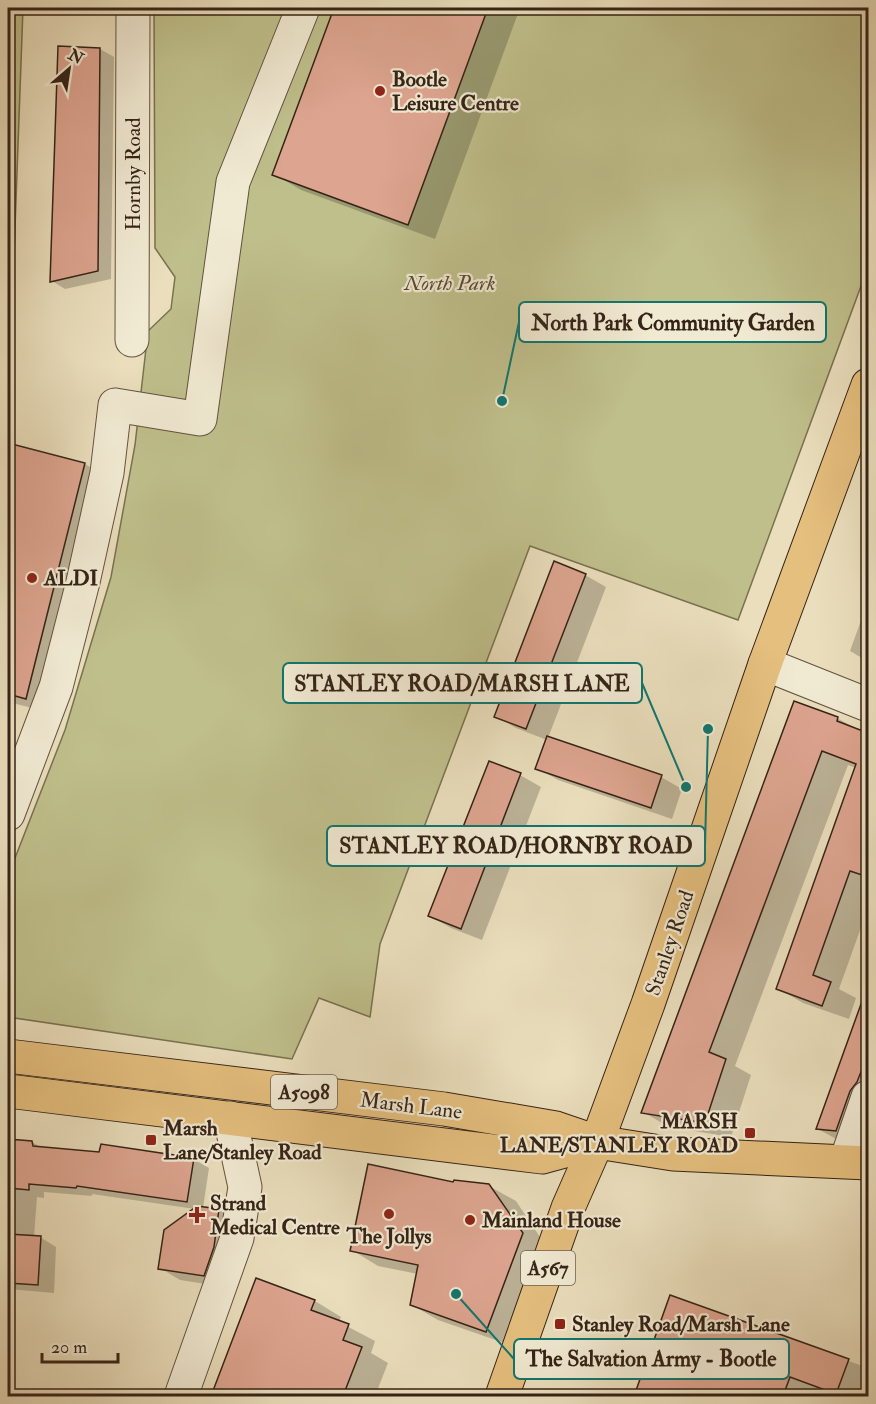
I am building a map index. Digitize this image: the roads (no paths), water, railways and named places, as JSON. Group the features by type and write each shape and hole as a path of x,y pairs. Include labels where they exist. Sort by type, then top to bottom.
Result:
{"main road":[{"name":"Stanley Road","path":"502,1396 568,1208 597,1142 678,920 765,664 868,385"},
{"name":"Marsh Lane","path":"8,1056 444,1109 556,1128 597,1142 692,1156 857,1162"},
{"name":"Marsh Lane","path":"8,1091 542,1157 597,1142"}],"street":[{"name":"Hornby Road","path":"132,340 133,8"},
{"path":"8,814 57,687 107,473 115,405 200,419 233,182 303,8"},
{"path":"765,664 868,705"},
{"path":"857,1162 868,1097"},
{"path":"181,1396 237,1239 245,1187 230,1118"}],"place":[{"name":"Bootle Leisure Centre","path":"380,91"},
{"name":"North Park Community Garden","path":"502,401"},
{"name":"ALDI","path":"32,578"},
{"name":"STANLEY ROAD/HORNBY ROAD","path":"708,729"},
{"name":"STANLEY ROAD/MARSH LANE","path":"686,787"},
{"name":"MARSH LANE/STANLEY ROAD","path":"750,1133"},
{"name":"Marsh Lane/Stanley Road","path":"151,1140"},
{"name":"The Jollys","path":"389,1214"},
{"name":"Strand Medical Centre","path":"197,1215"},
{"name":"Mainland House","path":"470,1220"},
{"name":"The Salvation Army - Bootle","path":"456,1294"},
{"name":"Stanley Road/Marsh Lane","path":"560,1324"}],"park label":[{"name":"North Park","path":"450,283"}]}
